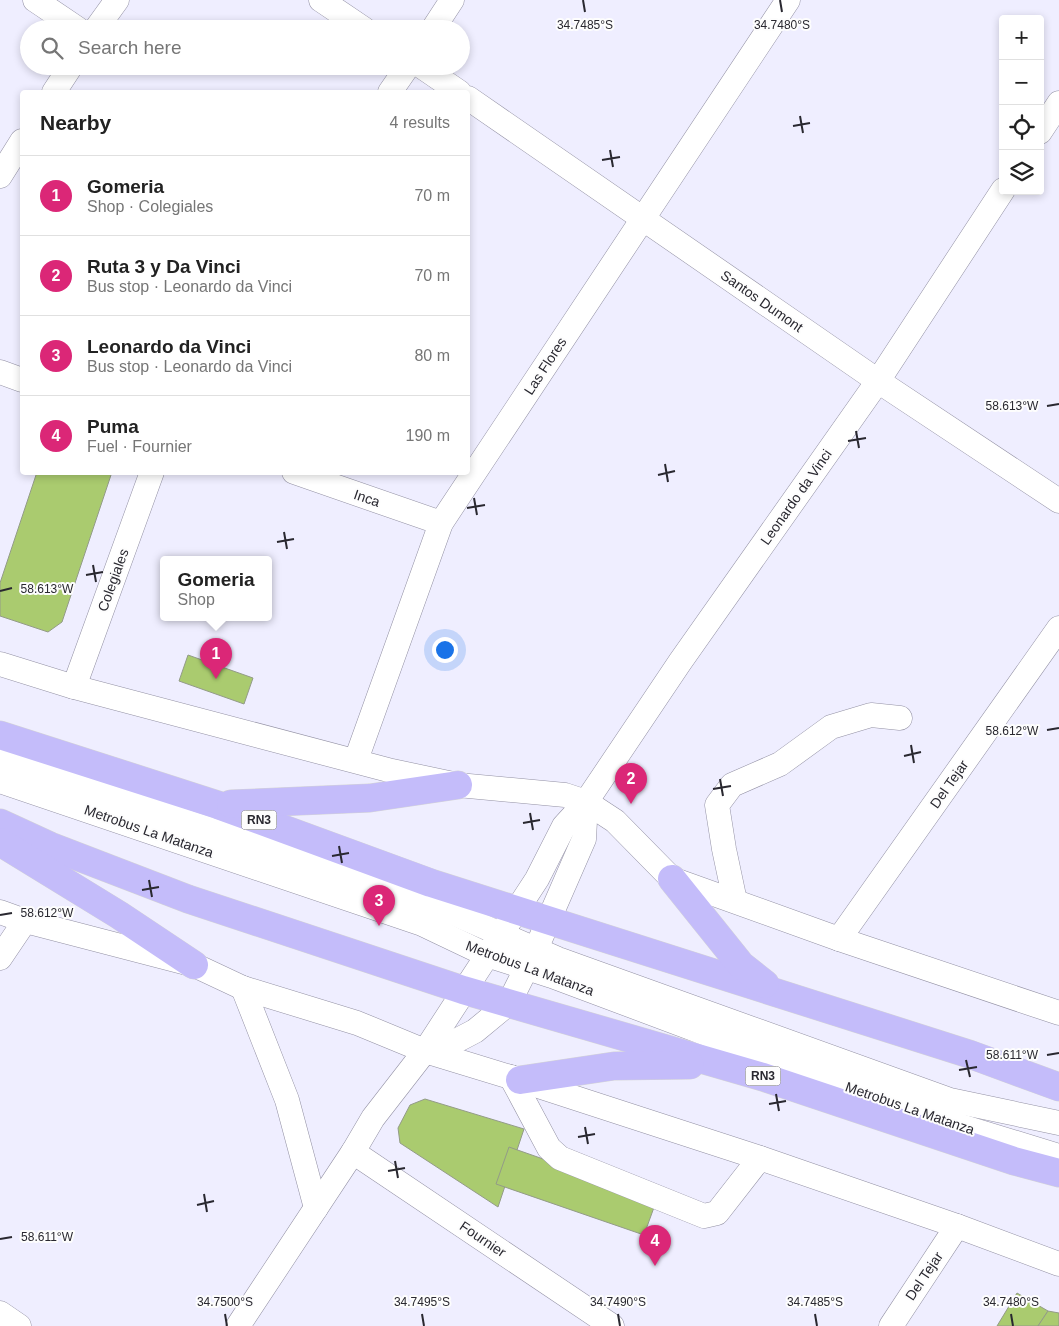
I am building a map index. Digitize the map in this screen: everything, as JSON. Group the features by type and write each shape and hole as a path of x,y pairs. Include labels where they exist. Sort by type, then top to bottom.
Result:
{"highway":[{"name":"RN3","path":"0,735 218,804 431,883 969,1054 1059,1088"},
{"path":"218,804 370,798 458,785"},
{"name":"RN3","path":"0,823 50,846 188,899 463,990 763,1076 1014,1161 1059,1173"},
{"path":"0,842 119,915 194,965"},
{"path":"672,878 742,965 776,992"},
{"path":"516,1078 614,1066 657,1065 692,1065 763,1076"}],"street":[{"path":"35,0 65,20"},
{"path":"103,20 117,0"},
{"path":"321,0 351,20"},
{"path":"439,20 452,0"},
{"name":"Las Flores","path":"356,760 441,523 788,0"},
{"path":"55,90 65,75"},
{"path":"391,90 402,75"},
{"path":"434,75 456,90"},
{"name":"Santos Dumont","path":"470,99 878,381 1059,501"},
{"path":"1044,126 1059,103"},
{"path":"0,176 20,144"},
{"name":"Leonardo da Vinci","path":"238,1326 354,1152 373,1118 425,1050 537,879 564,826 586,802 680,662 878,381 1000,195"},
{"path":"0,372 20,379"},
{"name":"Colegiales","path":"74,686 151,475"},
{"name":"Inca","path":"303,475 441,523"},
{"name":"Del Tejar","path":"839,939 1059,628"},
{"path":"0,664 74,686 392,770 458,785 564,795 586,802 616,821 672,878 839,939 1059,1013"},
{"path":"735,901 717,805 732,784 780,764 832,727 871,715 900,718"},
{"name":"Metrobus La Matanza","path":"0,759 432,904 500,934 531,958 918,1113 1059,1156"},
{"name":"Metrobus La Matanza","path":"0,781 422,924 487,955 558,959 950,1100 1059,1122"},
{"path":"425,1050 454,1042 474,1031 509,1003 584,839 586,802"},
{"path":"0,912 194,965 243,988 357,1023 425,1050 760,1158 957,1226 1059,1264"},
{"path":"0,958 25,920"},
{"path":"243,988 286,1100 316,1208"},
{"path":"969,1054 1059,1098"},
{"path":"516,1078 548,1148 560,1158 704,1216 717,1213 760,1158"},
{"name":"Fournier","path":"354,1152 612,1326"},
{"name":"Del Tejar","path":"891,1326 957,1226"},
{"path":"0,1313 20,1326"}],"building":[{"path":"36,475 111,475 62,622 48,632 0,616 0,583"},
{"path":"188,655 253,678 244,704 179,681"},
{"path":"425,1099 524,1129 498,1207 400,1143 398,1128 410,1105"},
{"path":"509,1147 657,1199 644,1235 496,1184"},
{"path":"1017,1293 1048,1311 1038,1326 997,1326"},
{"path":"1048,1311 1059,1313 1059,1326 1038,1326"}],"place":[{"name":"Gomeria","path":"216,679"},
{"name":"Ruta 3 y Da Vinci","path":"631,804"},
{"name":"Leonardo da Vinci","path":"379,926"},
{"name":"Puma","path":"655,1266"}]}
